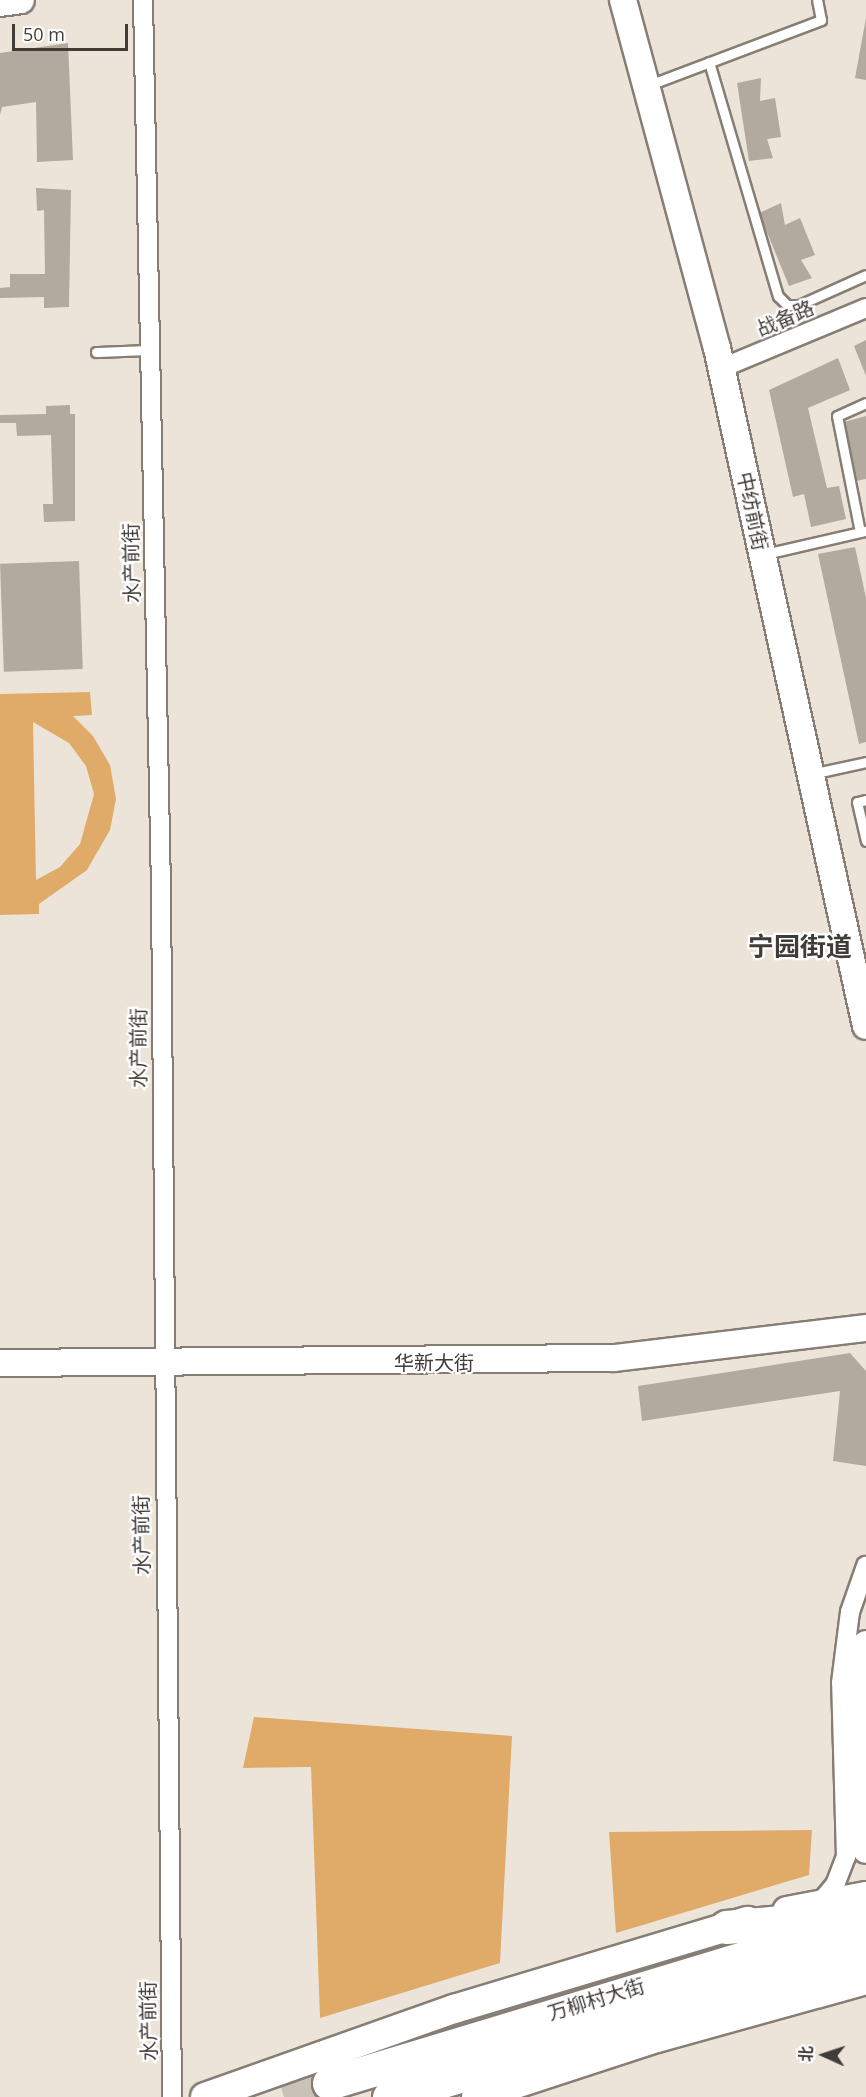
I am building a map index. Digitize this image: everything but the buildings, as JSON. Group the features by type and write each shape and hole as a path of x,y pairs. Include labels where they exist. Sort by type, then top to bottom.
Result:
{"highway":[{"path":"726,1928 866,1914"},
{"name":"万柳村大街","path":"329,2083 866,1921"},
{"name":"万柳村大街","path":"389,2097 866,1955"}],"main road":[{"path":"205,2097 454,2009 726,1928 818,1905 866,1896"},
{"path":"736,2016 866,1961"},
{"path":"476,2097 736,2016 866,1980"}],"street":[{"path":"0,3 21,0"},
{"name":"水产前街","path":"143,0 161,891 161,1364 172,2097"},
{"name":"中纺前街","path":"623,0 653,83 728,366 816,772 866,1026"},
{"path":"637,0 653,83"},
{"name":"战备路","path":"728,366 866,308"},
{"path":"816,772 866,956"},
{"name":"华新大街","path":"0,1363 161,1364 614,1358 866,1328"},
{"path":"818,1905 835,1885 846,1857 841,1683 850,1612 866,1566"},
{"path":"866,1644 858,1731 866,1850"}],"lane":[{"path":"653,83 821,20 817,0"},
{"path":"709,62 778,296 787,306 799,305 866,275"},
{"path":"96,352 149,350"},
{"path":"769,553 863,531 837,416 866,403"},
{"path":"816,772 866,762"},
{"path":"866,800 857,802 866,841"}],"shaded area":[{"path":"90,692 92,715 73,716 93,736 110,765 116,799 110,830 87,870 39,904 39,914 0,915 0,694","holes":["33,722 69,743 86,766 94,794 80,844 60,867 36,880"]},
{"path":"254,1717 512,1736 500,1963 320,2018 311,1767 243,1768"},
{"path":"812,1830 809,1875 616,1933 609,1832"}],"tunnel":[{"path":"284,2097 329,2083"}],"district":[{"name":"宁园街道","path":"800,947"}]}
